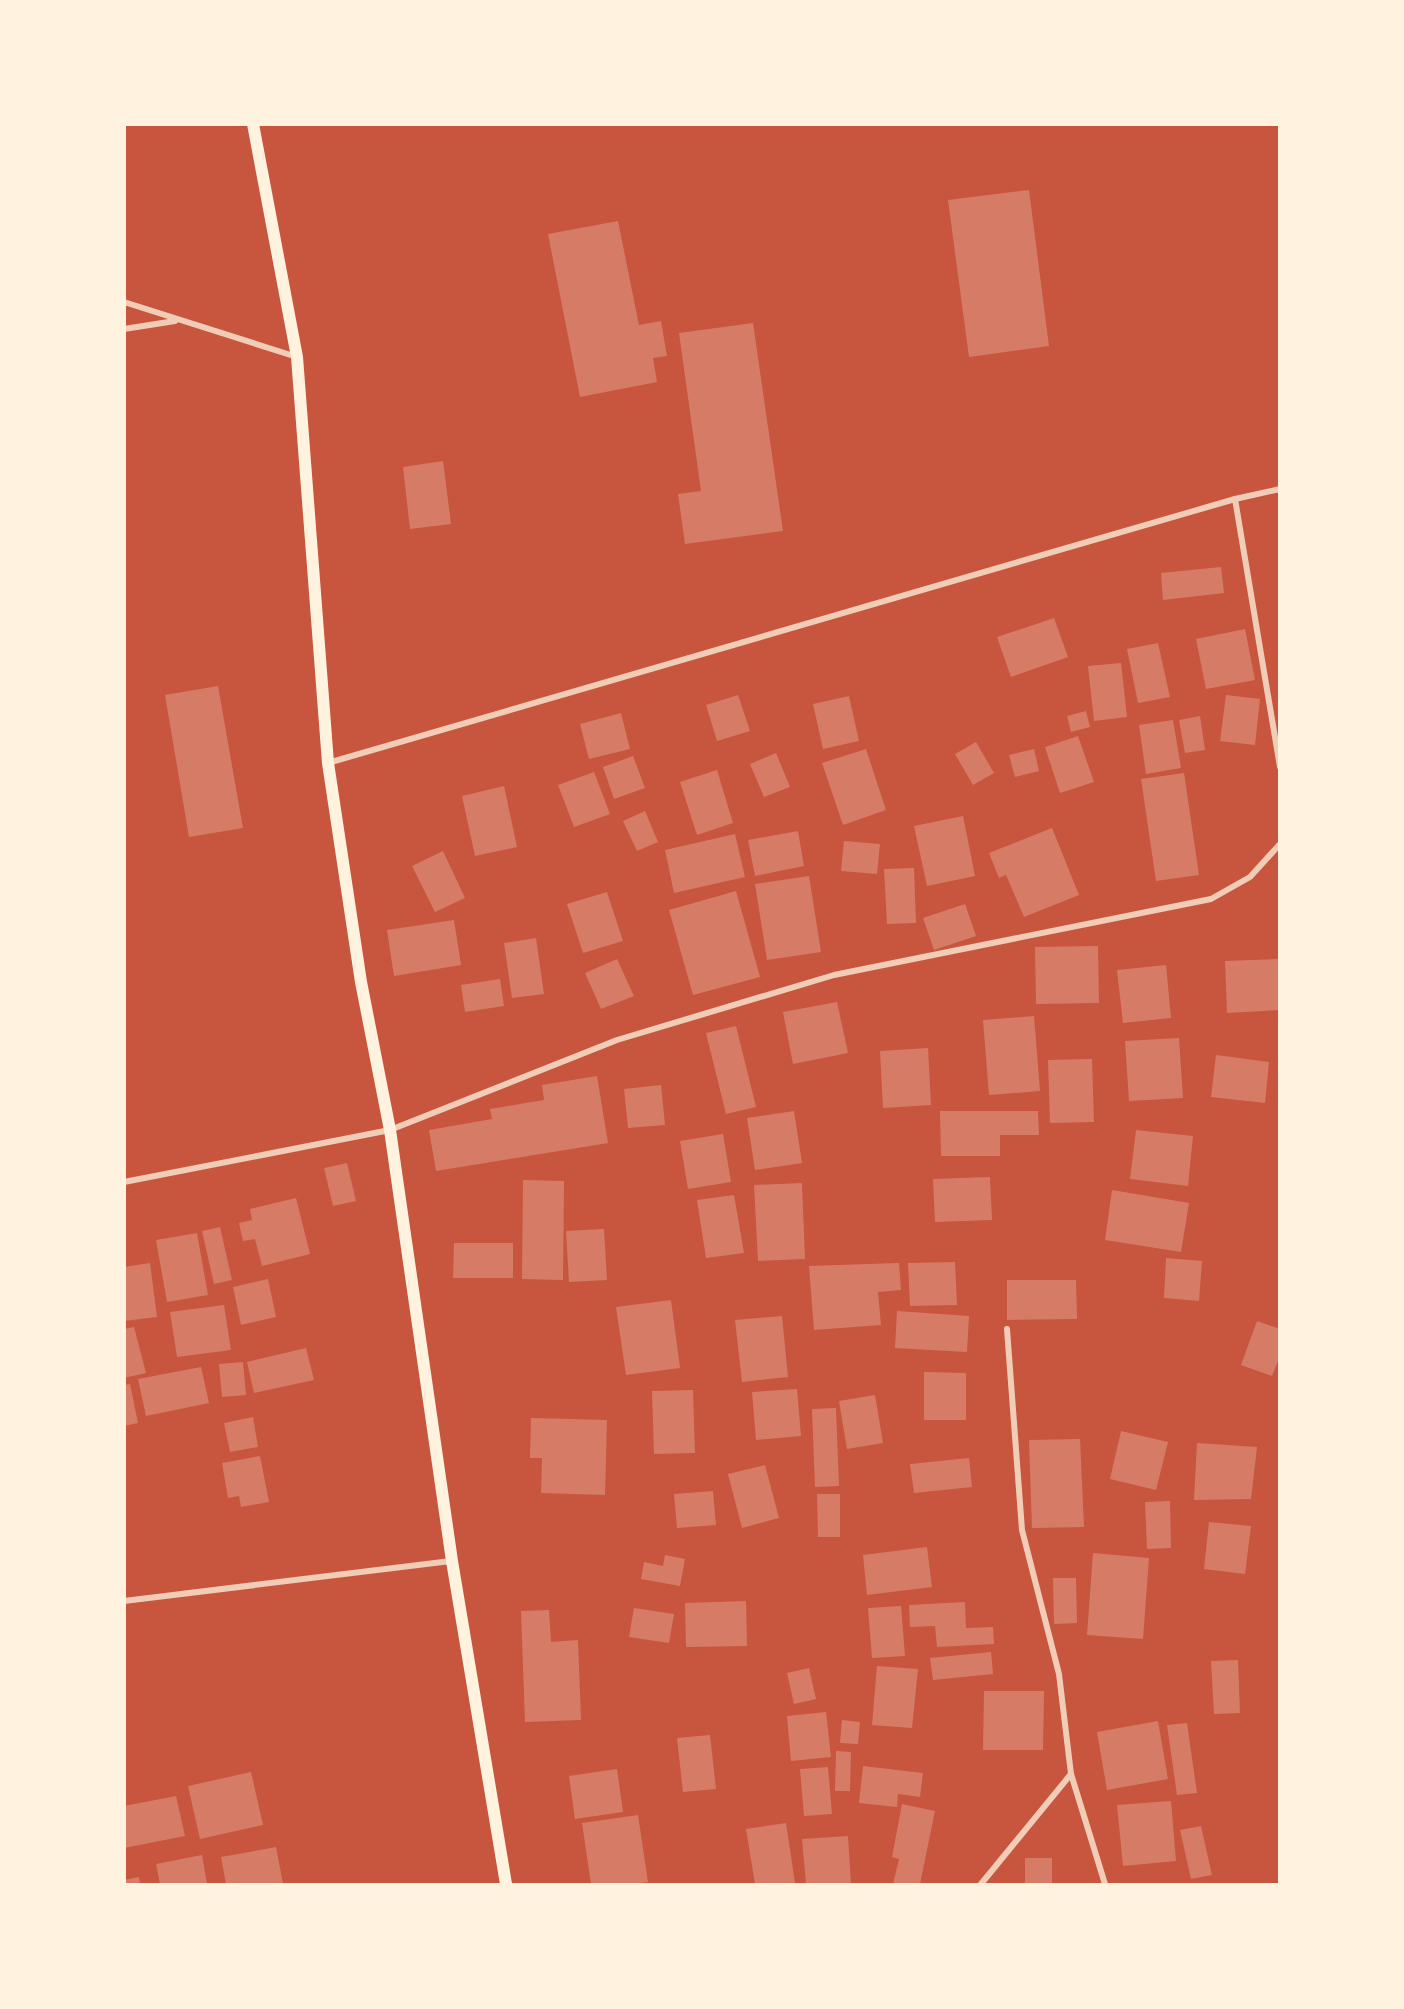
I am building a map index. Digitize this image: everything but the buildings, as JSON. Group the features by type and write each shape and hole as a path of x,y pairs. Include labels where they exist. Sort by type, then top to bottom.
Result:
{"main road":[{"path":"253,124 297,357 328,763 361,982 390,1131 452,1561 506,1884"}],"street":[{"path":"124,302 297,357"},
{"path":"124,329 179,320"},
{"path":"328,763 1235,499 1280,489"},
{"path":"1235,499 1280,767"},
{"path":"124,1182 390,1131 617,1040 834,975 1211,899 1250,877 1280,844"},
{"path":"1007,1329 1022,1530 1059,1674 1071,1774 1105,1884"},
{"path":"124,1601 452,1561"},
{"path":"981,1884 1071,1774"}]}
